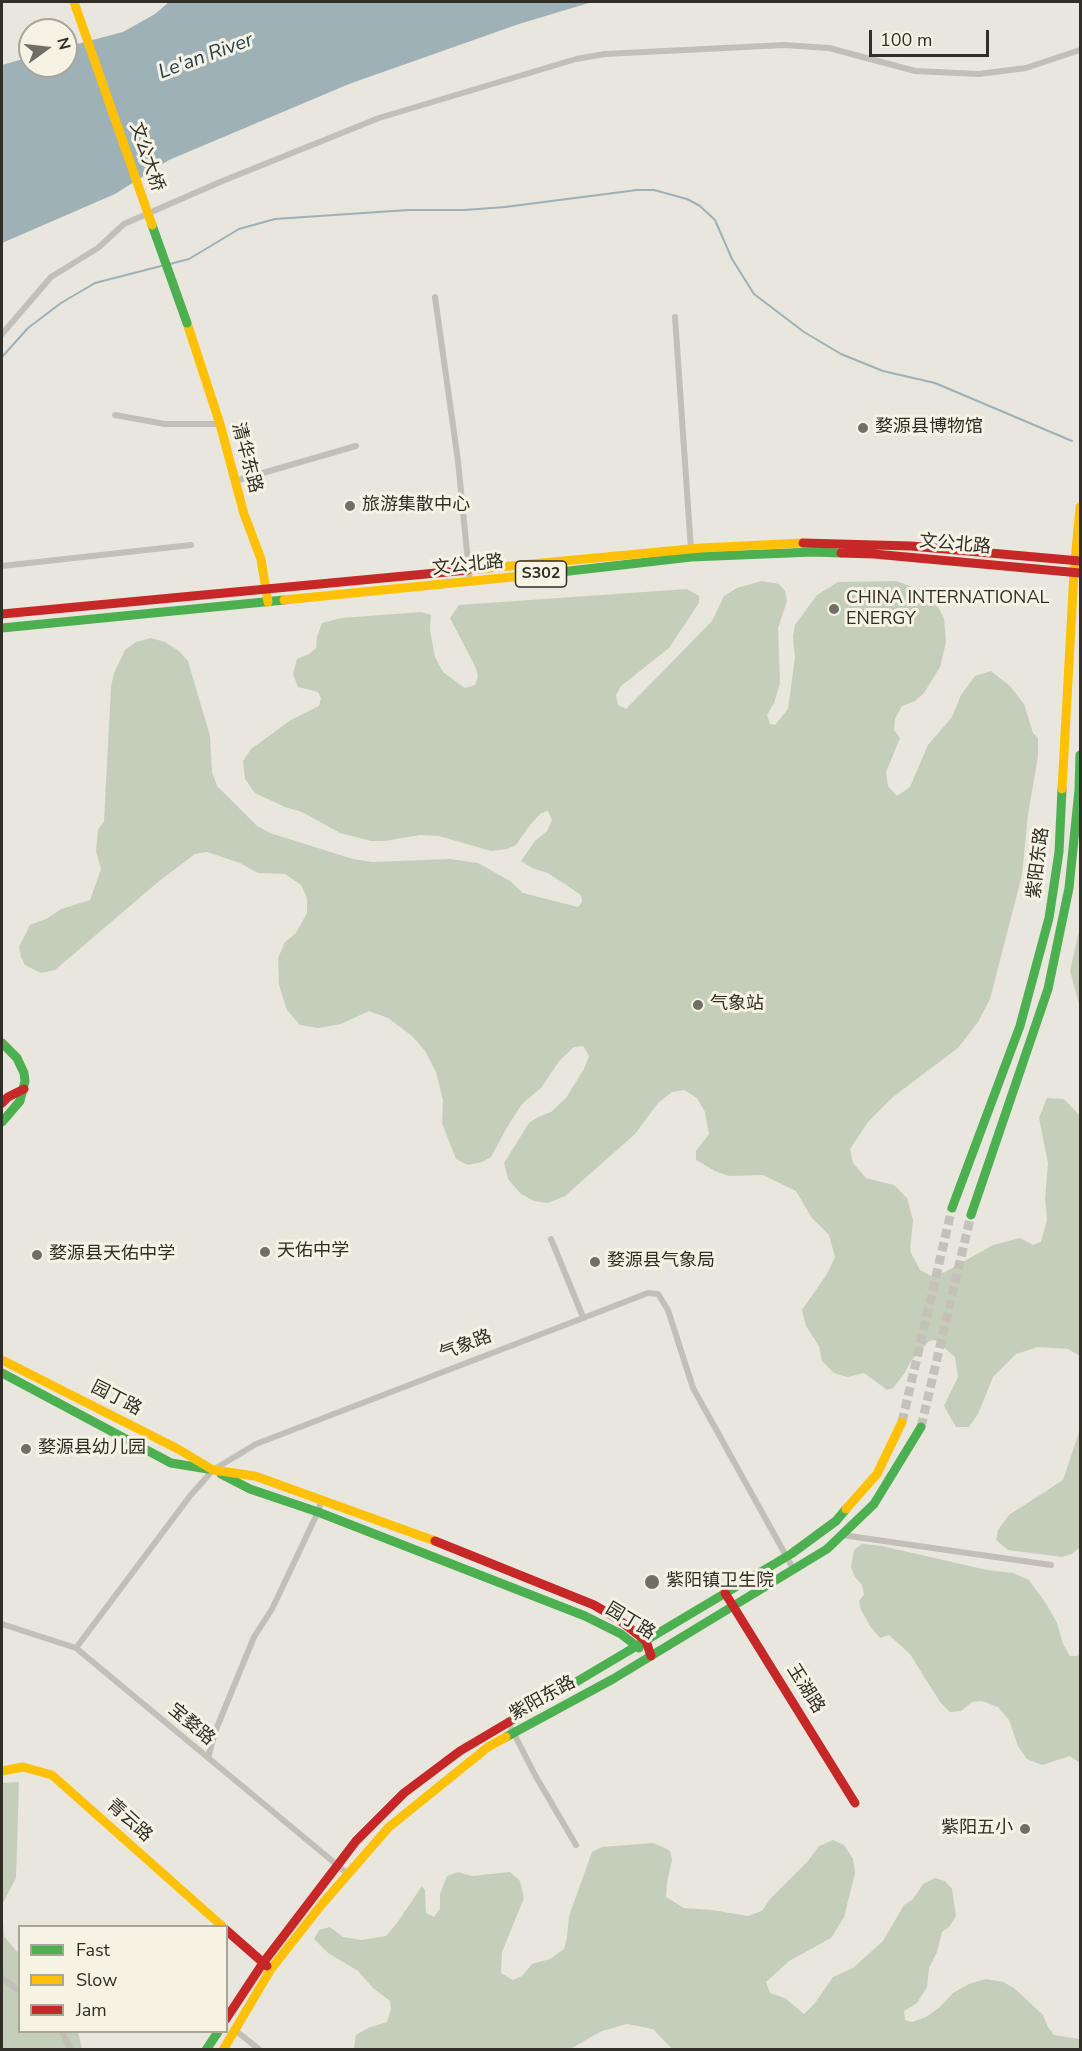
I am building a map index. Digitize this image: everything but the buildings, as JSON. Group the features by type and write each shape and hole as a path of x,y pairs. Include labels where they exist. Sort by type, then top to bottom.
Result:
{"main road":[{"name":"文公大桥","path":"74,2 187,323"},
{"name":"清华东路","path":"187,323 220,424 244,514 261,559 268,602"},
{"name":"紫阳东路","path":"952,1208 1020,1026 1049,918 1059,852 1080,507"},
{"name":"文公北路","path":"2,615 469,570 818,543 911,546 1078,560"},
{"name":"文公北路","path":"2,628 470,582 691,553 874,554 1077,573"},
{"name":"紫阳东路","path":"971,1215 1048,989 1069,888 1079,790 1080,755"},
{"path":"2,1043 17,1058 24,1073 24,1089 16,1107 2,1122"},
{"path":"2,1103 8,1097 24,1089"},
{"name":"园丁路","path":"2,1360 250,1489 318,1512 585,1616 621,1634 651,1656"},
{"name":"园丁路","path":"2,1373 171,1463 255,1476 466,1552 594,1605 618,1619 646,1641 651,1656"},
{"name":"紫阳东路","path":"228,2016 263,1963 337,1865 356,1841 404,1793 460,1751 786,1557 836,1521 877,1474 902,1422"},
{"name":"紫阳东路","path":"223,2049 272,1969 389,1827 489,1747 651,1656 827,1550 874,1504 921,1427"},
{"name":"玉湖路","path":"725,1593 855,1803"},
{"name":"青云路","path":"2,1771 22,1767 52,1775 221,1925"},
{"path":"228,1932 272,1969"},
{"path":"206,2049 217,2033"}],"street":[{"path":"2,334 51,277 98,248 124,225 220,182 379,118 576,58 605,54 784,45 829,48 915,71 979,74 1026,68 1080,51"},
{"path":"435,297 458,461 470,582"},
{"path":"675,317 691,553"},
{"path":"115,416 165,424 220,424"},
{"path":"235,481 356,446"},
{"path":"2,566 191,545"},
{"path":"551,1239 583,1317"},
{"name":"气象路","path":"76,1648 190,1496 213,1470 256,1444 648,1293 658,1294 668,1310 693,1388 794,1570"},
{"path":"208,1758 215,1732 254,1637 272,1609 318,1512 321,1501"},
{"path":"842,1535 1051,1565"},
{"name":"宝婺路","path":"2,1624 76,1648 348,1874"},
{"path":"508,1722 576,1845"},
{"path":"2,1978 18,1990"},
{"path":"236,2031 260,2049"},
{"path":"63,2033 71,2049"}],"green space":[{"path":"762,581 779,584 785,591 787,601 778,628 780,683 774,703 767,715 770,724 775,725 788,709 795,658 793,636 795,625 817,595 838,582 896,581 930,593 944,618 946,642 940,667 924,693 915,701 902,706 895,719 894,730 900,738 886,772 888,786 897,796 910,787 928,745 952,717 961,695 975,676 991,671 1010,686 1024,704 1033,733 1038,738 1038,756 1028,815 1022,875 990,999 978,1022 958,1048 893,1097 868,1122 850,1149 853,1163 866,1178 894,1185 907,1198 913,1220 910,1251 920,1270 931,1276 945,1272 993,1245 1020,1238 1033,1245 1041,1242 1047,1220 1045,1199 1048,1163 1039,1118 1047,1098 1064,1099 1080,1116 1080,1356 1068,1349 1038,1347 1016,1354 993,1377 978,1414 969,1427 956,1427 944,1406 958,1377 955,1357 935,1340 929,1341 911,1361 893,1388 887,1390 864,1373 847,1377 834,1373 822,1361 819,1346 806,1326 802,1310 827,1274 835,1257 829,1235 812,1218 796,1191 763,1175 729,1176 696,1160 696,1151 709,1134 705,1112 697,1098 684,1090 672,1092 658,1103 635,1134 565,1196 548,1203 534,1201 521,1194 508,1179 504,1163 529,1123 551,1112 566,1098 584,1069 589,1056 583,1046 574,1047 560,1060 541,1088 522,1104 491,1157 468,1165 456,1159 442,1123 443,1100 436,1072 425,1051 412,1036 388,1018 369,1011 341,1024 318,1028 300,1025 287,1010 279,985 278,958 285,942 296,933 307,913 307,898 301,885 285,874 258,873 240,863 207,852 195,854 158,882 55,970 41,973 25,965 21,957 19,947 30,925 46,919 61,909 90,900 101,869 96,851 98,830 104,821 111,687 114,673 125,650 136,642 151,638 165,642 179,651 188,661 210,736 212,772 217,786 257,826 270,833 353,859 372,862 450,859 478,863 510,881 523,893 578,907 582,902 581,895 548,873 534,869 521,861 535,841 547,831 552,820 548,811 541,813 516,845 491,851 439,836 420,835 371,841 340,833 302,812 255,793 245,779 243,761 251,749 291,720 319,706 321,698 318,692 298,687 293,674 297,659 316,648 322,623 341,618 421,612 431,615 430,630 435,657 443,672 465,688 475,685 478,676 450,618 459,605 687,589 699,596 699,603 669,648 621,686 616,695 618,705 626,709 712,621 724,596 737,588"},
{"path":"1080,927 1080,1007 1070,971"},
{"path":"1080,1429 1080,1547 1072,1554 1062,1557 1008,1550 996,1540 998,1530 1009,1515 1063,1480"},
{"path":"862,1544 882,1546 987,1570 1013,1573 1029,1580 1057,1623 1063,1644 1070,1656 1077,1656 1080,1652 1080,1763 1070,1756 1042,1765 1027,1759 1018,1746 1009,1720 998,1707 982,1701 972,1702 961,1711 950,1712 940,1702 910,1654 889,1635 880,1638 861,1610 859,1601 864,1595 862,1585 855,1577 851,1567 854,1550"},
{"path":"19,1782 16,1878 2,1905 2,1783"},
{"path":"833,1840 844,1845 853,1859 855,1873 844,1917 831,1938 789,1961 766,1982 770,1993 785,1998 804,2014 815,2003 833,1977 853,1968 883,1941 904,1905 913,1899 923,1884 935,1878 945,1881 952,1889 956,1916 949,1927 942,1932 937,1952 929,1968 927,1987 917,2003 904,2011 905,2020 912,2022 926,2017 940,2007 953,1993 969,1984 986,1979 1003,1982 1014,1988 1043,2015 1054,2035 1080,2039 1080,2049 672,2049 653,2029 627,2024 602,2031 570,2049 352,2049 356,2035 368,2028 387,2022 391,2009 390,2001 373,1988 358,1971 328,1953 314,1939 319,1930 330,1927 343,1937 361,1940 386,1936 422,1886 425,1890 426,1913 434,1917 440,1909 440,1894 447,1876 458,1872 472,1876 510,1872 520,1881 524,1898 502,1952 501,1973 513,1980 522,1976 532,1964 550,1959 564,1949 569,1916 592,1852 602,1847 653,1843 665,1848 670,1851 672,1860 666,1897 684,1908 748,1916 762,1911 770,1899 808,1861 819,1846"},
{"path":"2,1907 4,1936 18,1953 18,2033 78,2033 82,2049 2,2049"}],"water":[{"name":"Le'an River","path":"169,2 592,2 519,24 349,84 169,160 115,194 2,243 2,65 18,60 18,78 78,78 78,44 123,32 155,14"}],"waterway":[{"path":"170,264 189,259 239,229 275,219 408,210 505,207 637,190 654,190 687,199 700,206 715,220 732,259 754,294 804,332 841,354 883,371 935,383 1072,441"},
{"path":"2,357 28,328 61,303 95,283 165,265"}],"tunnel":[{"path":"902,1422 952,1208"},
{"path":"921,1427 971,1215"}],"traffic: fast":[{"path":"152,225 187,323"},
{"path":"552,573 691,557 841,553"},
{"path":"2,628 284,600"},
{"path":"971,1215 1048,989 1069,888 1079,790 1080,755"},
{"path":"952,1208 1020,1026 1049,918 1059,852 1062,789"},
{"path":"2,1043 17,1058 25,1081 20,1101 2,1122"},
{"path":"2,1373 171,1463 208,1469"},
{"path":"506,1737 613,1679 827,1549 874,1504 921,1427"},
{"path":"221,1474 250,1489 318,1512 585,1616 621,1634 639,1648"},
{"path":"509,1722 791,1554 836,1521 846,1509"},
{"path":"206,2050 217,2033"}],"traffic: slow":[{"path":"74,2 152,225"},
{"path":"187,323 220,424 244,514 261,559 268,602"},
{"path":"1062,789 1080,507"},
{"path":"468,570 701,548 803,543"},
{"path":"284,600 552,573"},
{"path":"2,1360 178,1449 213,1470 255,1476 435,1541"},
{"path":"846,1509 877,1474 902,1422"},
{"path":"223,2050 271,1969 322,1904 389,1827 488,1747 506,1737"},
{"path":"2,1771 23,1767 52,1775 221,1925"}],"traffic: jam":[{"path":"803,543 911,546 1080,561"},
{"path":"841,553 1080,573"},
{"path":"2,614 468,570"},
{"path":"2,1103 8,1097 24,1089"},
{"path":"435,1541 594,1605 618,1619 646,1641 651,1656"},
{"path":"725,1593 855,1803"},
{"path":"228,2016 263,1963 356,1841 404,1793 460,1751 509,1722"},
{"path":"228,1932 267,1966"}],"place":[{"name":"婺源县博物馆","path":"863,428"},
{"name":"旅游集散中心","path":"350,506"},
{"name":"CHINA INTERNATIONAL ENERGY","path":"834,609"},
{"name":"气象站","path":"698,1005"},
{"name":"天佑中学","path":"265,1252"},
{"name":"婺源县天佑中学","path":"37,1255"},
{"name":"婺源县气象局","path":"595,1262"},
{"name":"婺源县幼儿园","path":"26,1449"},
{"name":"紫阳镇卫生院","path":"652,1582"},
{"name":"紫阳五小","path":"1025,1829"}]}
